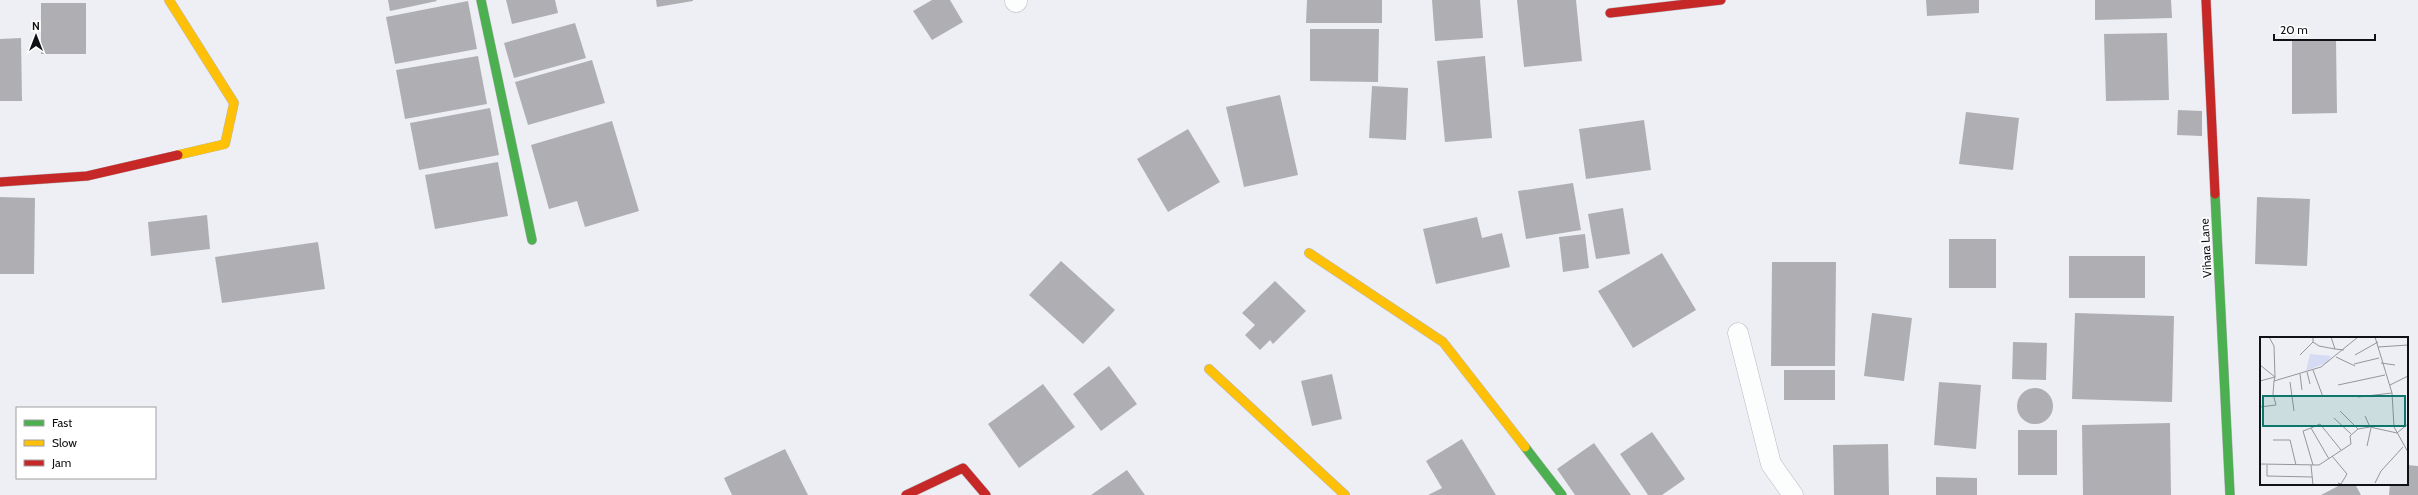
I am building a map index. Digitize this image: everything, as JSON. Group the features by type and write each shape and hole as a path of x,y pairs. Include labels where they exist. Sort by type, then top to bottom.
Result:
{"street":[{"path":"0,182 87,176 225,144 234,103 170,4 169,0"},
{"path":"481,0 532,240"},
{"path":"1610,13 1721,0"},
{"name":"Vihara Lane","path":"2206,0 2230,495"},
{"path":"1309,253 1443,342 1562,495"},
{"path":"1209,369 1345,495"},
{"path":"906,495 963,468 986,495"}],"lane":[{"path":"1738,334 1771,464 1793,495"}],"building":[{"path":"388,0 436,0 437,1 390,11"},
{"path":"506,0 555,0 558,13 512,24"},
{"path":"656,0 693,0 693,1 657,7"},
{"path":"932,0 950,0 963,22 932,40 913,11"},
{"path":"1307,0 1382,0 1382,23 1306,23"},
{"path":"1432,0 1480,0 1483,38 1435,41"},
{"path":"1517,0 1576,0 1582,61 1524,67"},
{"path":"1926,0 1979,0 1979,13 1927,16"},
{"path":"2095,0 2171,0 2172,18 2095,20"},
{"path":"468,1 477,49 395,64 386,17"},
{"path":"41,3 86,3 86,54 41,54"},
{"path":"575,23 586,58 514,78 504,43"},
{"path":"1310,29 1379,29 1378,82 1310,81"},
{"path":"2167,33 2169,100 2106,101 2104,34"},
{"path":"21,38 22,101 0,101 0,39"},
{"path":"2292,40 2336,40 2337,113 2292,114"},
{"path":"478,56 487,104 405,119 396,70"},
{"path":"1485,56 1492,138 1445,142 1437,61"},
{"path":"592,60 605,103 528,125 515,82"},
{"path":"1372,86 1408,88 1406,140 1369,138"},
{"path":"1280,95 1298,175 1244,187 1226,107"},
{"path":"490,108 499,155 419,170 410,123"},
{"path":"2178,110 2202,111 2202,136 2177,135"},
{"path":"1966,112 2019,118 2013,170 1959,164"},
{"path":"1644,120 1651,170 1586,179 1579,129"},
{"path":"612,121 639,211 585,227 577,201 549,209 531,145"},
{"path":"1188,129 1220,182 1168,212 1137,159"},
{"path":"498,162 508,216 435,229 425,175"},
{"path":"1573,183 1581,230 1526,239 1518,191"},
{"path":"0,197 35,198 34,274 0,274"},
{"path":"2257,197 2310,199 2307,266 2255,264"},
{"path":"1623,208 1630,254 1596,259 1588,214"},
{"path":"207,215 210,249 151,256 148,222"},
{"path":"1477,217 1482,238 1502,233 1510,267 1436,284 1423,229"},
{"path":"1585,234 1589,268 1563,272 1559,237"},
{"path":"1949,239 1996,239 1996,288 1949,288"},
{"path":"318,242 325,289 222,303 215,257"},
{"path":"1662,253 1696,310 1633,348 1598,291"},
{"path":"2069,256 2145,256 2145,298 2069,298"},
{"path":"1061,261 1115,310 1083,344 1029,295"},
{"path":"1772,262 1836,262 1835,366 1771,366"},
{"path":"1275,281 1306,311 1273,344 1270,340 1260,350 1245,335 1255,325 1242,313"},
{"path":"1872,313 1912,318 1904,381 1864,376"},
{"path":"2075,313 2174,316 2172,402 2072,399"},
{"path":"2013,342 2047,343 2046,380 2012,379"},
{"path":"1109,366 1137,404 1101,431 1073,394"},
{"path":"1784,370 1835,370 1835,400 1784,400"},
{"path":"1332,374 1342,419 1312,426 1301,381"},
{"path":"1939,382 1981,385 1976,449 1934,445"},
{"path":"1043,384 1075,427 1019,468 988,424"},
{"path":"2039,388 2048,393 2052,399 2052,413 2048,419 2039,424 2031,424 2022,419 2018,413 2017,402 2022,393 2028,389"},
{"path":"2260,389 2260,412 2259,411"},
{"path":"2170,423 2171,495 2083,495 2082,425"},
{"path":"2018,430 2057,430 2057,475 2018,475"},
{"path":"1652,432 1685,479 1662,495 1648,495 1620,454"},
{"path":"1462,439 1496,495 1428,495 1442,488 1426,461"},
{"path":"1594,443 1631,495 1575,495 1557,469"},
{"path":"1888,444 1889,495 1834,495 1833,445"},
{"path":"785,449 808,495 732,495 724,478"},
{"path":"2408,465 2418,466 2418,495 2389,495 2390,485 2408,485"},
{"path":"1127,470 1145,495 1091,495"},
{"path":"1936,477 1977,478 1977,495 1936,495"},
{"path":"2340,485 2356,485 2361,495 2321,495"}],"traffic: fast":[{"path":"481,0 532,240"},
{"path":"2215,194 2230,495"},
{"path":"1525,447 1562,495"}],"traffic: slow":[{"path":"169,0 234,103 225,144 178,155"},
{"path":"1309,253 1443,342 1525,447"},
{"path":"1209,369 1345,495"}],"traffic: jam":[{"path":"1610,13 1721,0"},
{"path":"2206,0 2215,194"},
{"path":"0,182 87,176 178,155"},
{"path":"906,495 963,468 986,495"}]}
